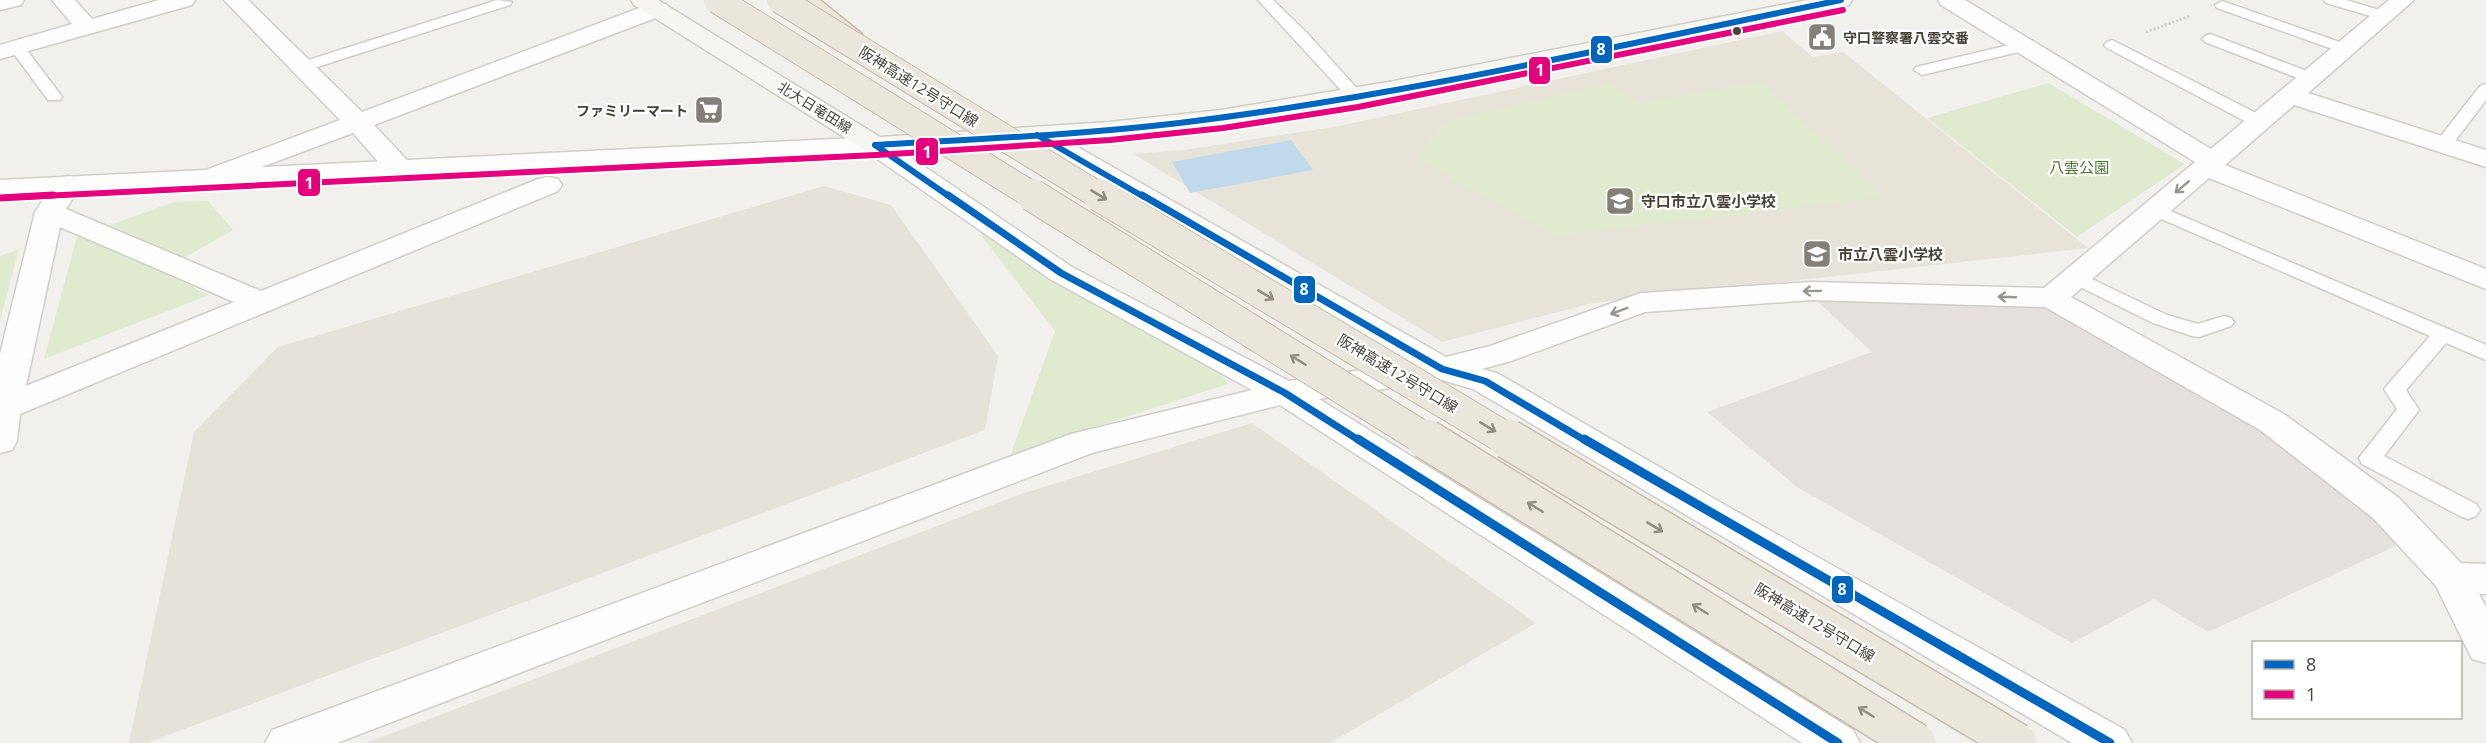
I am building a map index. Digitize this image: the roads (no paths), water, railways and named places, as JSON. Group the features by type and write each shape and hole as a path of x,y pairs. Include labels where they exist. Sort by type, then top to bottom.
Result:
{"highway":[{"path":"717,0 1916,743"},
{"name":"阪神高速12号守口線","path":"780,0 985,127 2017,743"},
{"path":"806,0 904,75"}],"main road":[{"path":"875,145 1037,135 1221,118 1356,97 1840,0"},
{"name":"北大日竜田線","path":"649,3 875,145"}],"street":[{"path":"0,3 13,0"},
{"path":"63,0 86,26"},
{"path":"9,49 184,0"},
{"path":"235,0 357,122 400,169"},
{"path":"1950,0 2209,164 2486,280"},
{"path":"205,180 357,122 649,3"},
{"path":"2063,288 2394,8"},
{"path":"2301,87 2443,145 2486,159"},
{"path":"1037,135 1442,369 1485,381 1719,519 2110,743"},
{"path":"0,188 205,180 875,145 1061,273 1285,393 1838,743"},
{"path":"0,441 2,408 49,212 68,184"},
{"path":"2,408 548,185"},
{"path":"49,212 263,303"},
{"path":"302,740 1083,443 1285,393 1442,369 1500,354 1641,303 1811,291 2063,288 2272,422 2386,508 2469,578 2486,647"}],"lane":[{"path":"1265,0 1356,97"},
{"path":"2331,0 2394,8"},
{"path":"302,67 505,2"},
{"path":"2222,5 2346,49"},
{"path":"2210,39 2301,87"},
{"path":"2112,45 2260,122"},
{"path":"1922,70 2022,46"},
{"path":"9,49 54,97"},
{"path":"2443,145 2486,89"},
{"path":"2156,210 2486,353"},
{"path":"2063,288 2199,331 2224,322"},
{"path":"2443,334 2395,389 2408,410 2370,458 2468,510"}],"water":[{"path":"1291,140 1313,170 1190,193 1172,162"}],"place":[{"name":"守口警察署八雲交番","path":"1822,37"},
{"name":"ファミリーマート","path":"709,110"},
{"name":"守口市立八雲小学校","path":"1620,201"},
{"name":"市立八雲小学校","path":"1817,254"}],"park label":[{"name":"八雲公園","path":"2079,167"}]}
